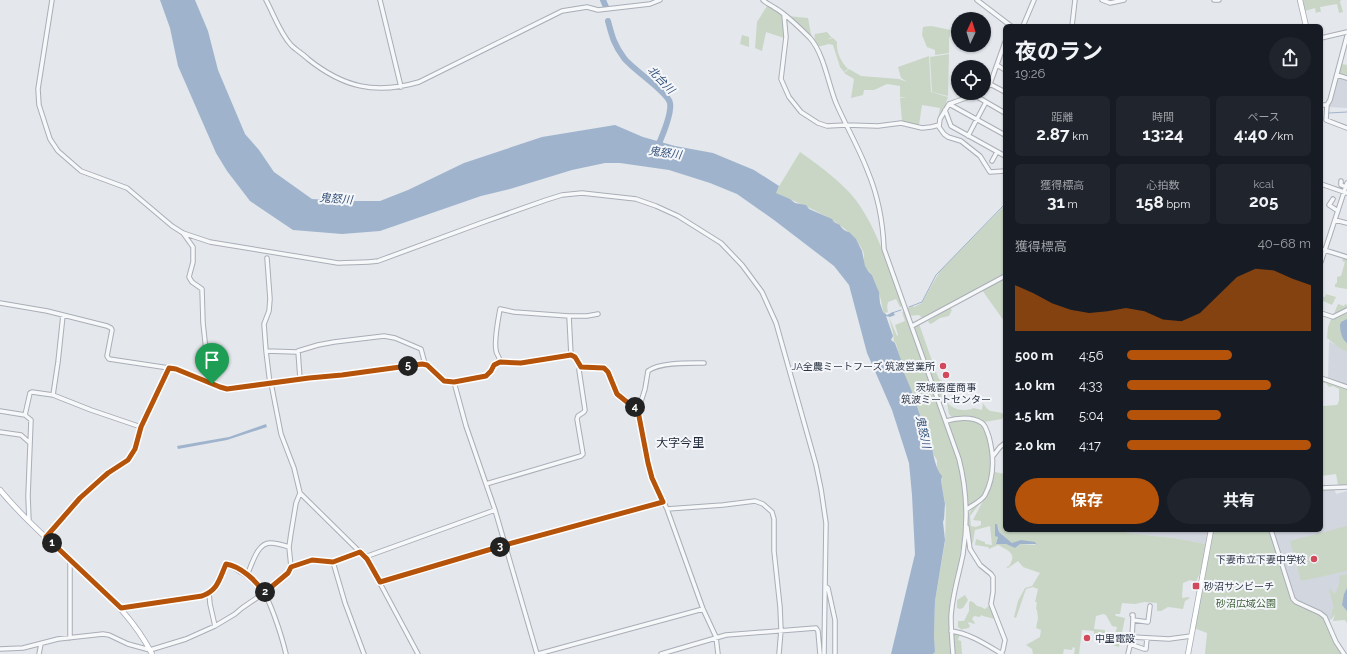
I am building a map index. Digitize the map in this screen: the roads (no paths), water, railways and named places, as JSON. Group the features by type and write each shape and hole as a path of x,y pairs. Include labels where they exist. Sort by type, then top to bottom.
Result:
{"main road":[{"path":"1300,0 1306,24"},
{"path":"0,490 46,537 121,608 139,632 151,652"},
{"path":"1188,654 1212,532"}],"street":[{"path":"52,0 38,89 39,105 50,139 58,151 81,171 127,188 172,226 183,233 210,242 331,262 367,263 378,261 504,214 562,196 582,193 636,200 656,206 678,216 721,243 742,265 762,292 776,323 821,489 826,523 824,654"},
{"path":"266,0 292,46 323,71 339,80 358,86 380,88 400,87 419,82 562,11 587,7 598,10 650,4 660,0"},
{"path":"380,0 400,87"},
{"path":"763,0 784,15 810,38 815,46 836,102 868,172 880,216 884,249 946,421 962,470 966,526 963,552 953,601 951,631 953,654"},
{"path":"977,0 1008,24"},
{"path":"1024,24 1034,0"},
{"path":"1072,24 1075,0"},
{"path":"1102,0 1110,3 1124,0"},
{"path":"1214,0 1219,0"},
{"path":"784,15 786,37 781,79 789,97 801,112 822,125 827,126 878,126 901,123 922,128 939,125"},
{"path":"1323,38 1347,32"},
{"path":"1347,36 1330,100 1327,105 1326,120 1347,128"},
{"path":"991,81 1003,50"},
{"path":"997,65 1003,69"},
{"path":"1337,75 1347,78"},
{"path":"991,85 1003,91"},
{"path":"960,100 949,104 945,110 939,127 948,137 960,141 980,156 990,172 1003,171"},
{"path":"983,100 1003,112"},
{"path":"968,136 986,102"},
{"path":"949,104 1003,134"},
{"path":"945,110 952,126 1003,155"},
{"path":"992,161 997,152"},
{"path":"1341,181 1342,185 1346,185 1346,192 1323,249 1347,257"},
{"path":"1323,185 1346,192"},
{"path":"1333,199 1329,205 1338,211"},
{"path":"1335,220 1347,223"},
{"path":"183,233 193,247 193,262 189,277 192,282 202,289 203,323 208,375 212,384"},
{"path":"267,258 270,299 269,311 264,324 266,351 280,428 294,468 300,493 365,557 418,654"},
{"path":"912,326 1003,277"},
{"path":"0,303 63,315 107,326 111,328 107,356 109,359 176,369 223,388 233,389 300,379 425,364"},
{"path":"500,362 496,351 497,324 500,309 514,312 569,316 587,316 598,314"},
{"path":"1323,314 1333,317 1347,310"},
{"path":"52,395 58,362 63,315"},
{"path":"569,316 571,355"},
{"path":"266,351 297,352 318,345 388,336 420,348 425,364 443,380 450,382 486,376 494,365 500,362 521,363 571,355 575,357 581,367 579,370 585,410 578,416 577,419 583,454 582,456 486,484"},
{"path":"297,352 300,379"},
{"path":"704,363 673,364 651,368 648,371 638,411 652,478 667,509 703,609 716,637 718,654"},
{"path":"581,367 604,368 608,372 617,394 638,411"},
{"path":"46,537 90,489 108,473 128,460 135,449 141,427 169,368"},
{"path":"1323,379 1347,387"},
{"path":"454,382 470,439 495,510 537,654 703,609"},
{"path":"24,416 31,392 52,395 141,427"},
{"path":"0,412 30,418 28,496 29,520"},
{"path":"946,421 964,419 977,421 984,424 987,430 993,456 993,469 985,495 966,510"},
{"path":"0,432 21,435 30,443"},
{"path":"993,456 1003,445"},
{"path":"1323,488 1347,487"},
{"path":"0,649 22,648 70,638 106,634 151,652 215,626 235,614 264,593 288,573 291,567 289,547 296,503 300,493"},
{"path":"667,509 758,501 772,512 774,519 773,538 780,607 781,630 779,654"},
{"path":"380,582 505,545 663,502"},
{"path":"365,557 495,510"},
{"path":"951,631 958,632 975,639 1001,654 1005,640 991,604 993,577 980,565 970,549 968,528 966,526"},
{"path":"1272,532 1293,599 1325,617 1336,642 1344,654"},
{"path":"247,575 257,552 264,544 270,543 289,547"},
{"path":"291,567 312,560 333,562 360,552"},
{"path":"70,560 70,638"},
{"path":"333,562 345,603 364,654"},
{"path":"121,608 202,596 210,593 217,586 226,564 230,565 259,584 283,641 286,654"},
{"path":"826,586 828,588 836,624 835,654"},
{"path":"210,593 210,604 215,626"},
{"path":"1133,620 1148,622 1150,606"},
{"path":"1128,654 1132,637 1132,615"},
{"path":"661,654 716,637 741,633 816,628 818,631 820,654"},
{"path":"1132,637 1175,639 1191,636"},
{"path":"1130,644 1146,649 1148,638"},
{"path":"39,654 41,644"}],"water":[{"name":"鬼怒川","path":"160,0 195,0 208,31 218,70 245,134 259,150 274,172 312,199 380,201 408,190 464,163 542,137 615,125 643,137 675,146 713,153 754,170 779,186 776,193 790,199 795,203 806,205 809,209 832,219 844,230 849,232 856,239 862,251 865,266 872,275 879,292 883,312 887,315 893,312 895,315 890,317 886,316 893,336 891,340 895,343 901,360 900,366 911,389 927,435 930,435 931,437 928,440 930,445 932,444 935,461 942,476 941,481 945,504 943,522 945,540 935,601 935,652 933,654 891,654 915,554 909,463 892,410 867,353 849,285 834,266 737,194 710,183 669,170 620,163 605,163 572,170 510,189 481,196 380,231 342,234 293,230 250,201 227,171 216,153 178,66 170,28"},
{"path":"1347,319 1347,343 1344,340 1340,330 1340,325 1341,322"},
{"path":"266,424 267,427 227,440 178,449 177,446 229,437"},
{"path":"995,524 997,524 999,532 1012,543 1021,540 1035,542 1037,545 1020,544 1015,548 1006,544 996,544 998,537 995,536"},
{"path":"1347,588 1347,611 1342,605"}],"waterway":[{"name":"北台川","path":"603,0 606,7"},
{"name":"北台川","path":"608,21 612,36 624,58 657,87 668,98 670,103 668,119 657,148"},
{"path":"1329,113 1347,112"},
{"path":"909,307 922,302 936,275 1003,206"},
{"path":"892,313 901,310"}],"place":[{"name":"JA全農ミートフーズ 筑波営業所","path":"943,366"},
{"name":"茨城畜産商事 筑波ミートセンター","path":"946,375"},
{"name":"下妻市立下妻中学校","path":"1314,559"},
{"name":"砂沼サンビーチ","path":"1196,586"},
{"name":"中里電設","path":"1087,638"}],"district":[{"name":"大字今里","path":"680,443"}],"park label":[{"name":"砂沼広域公園","path":"1246,603"}]}
